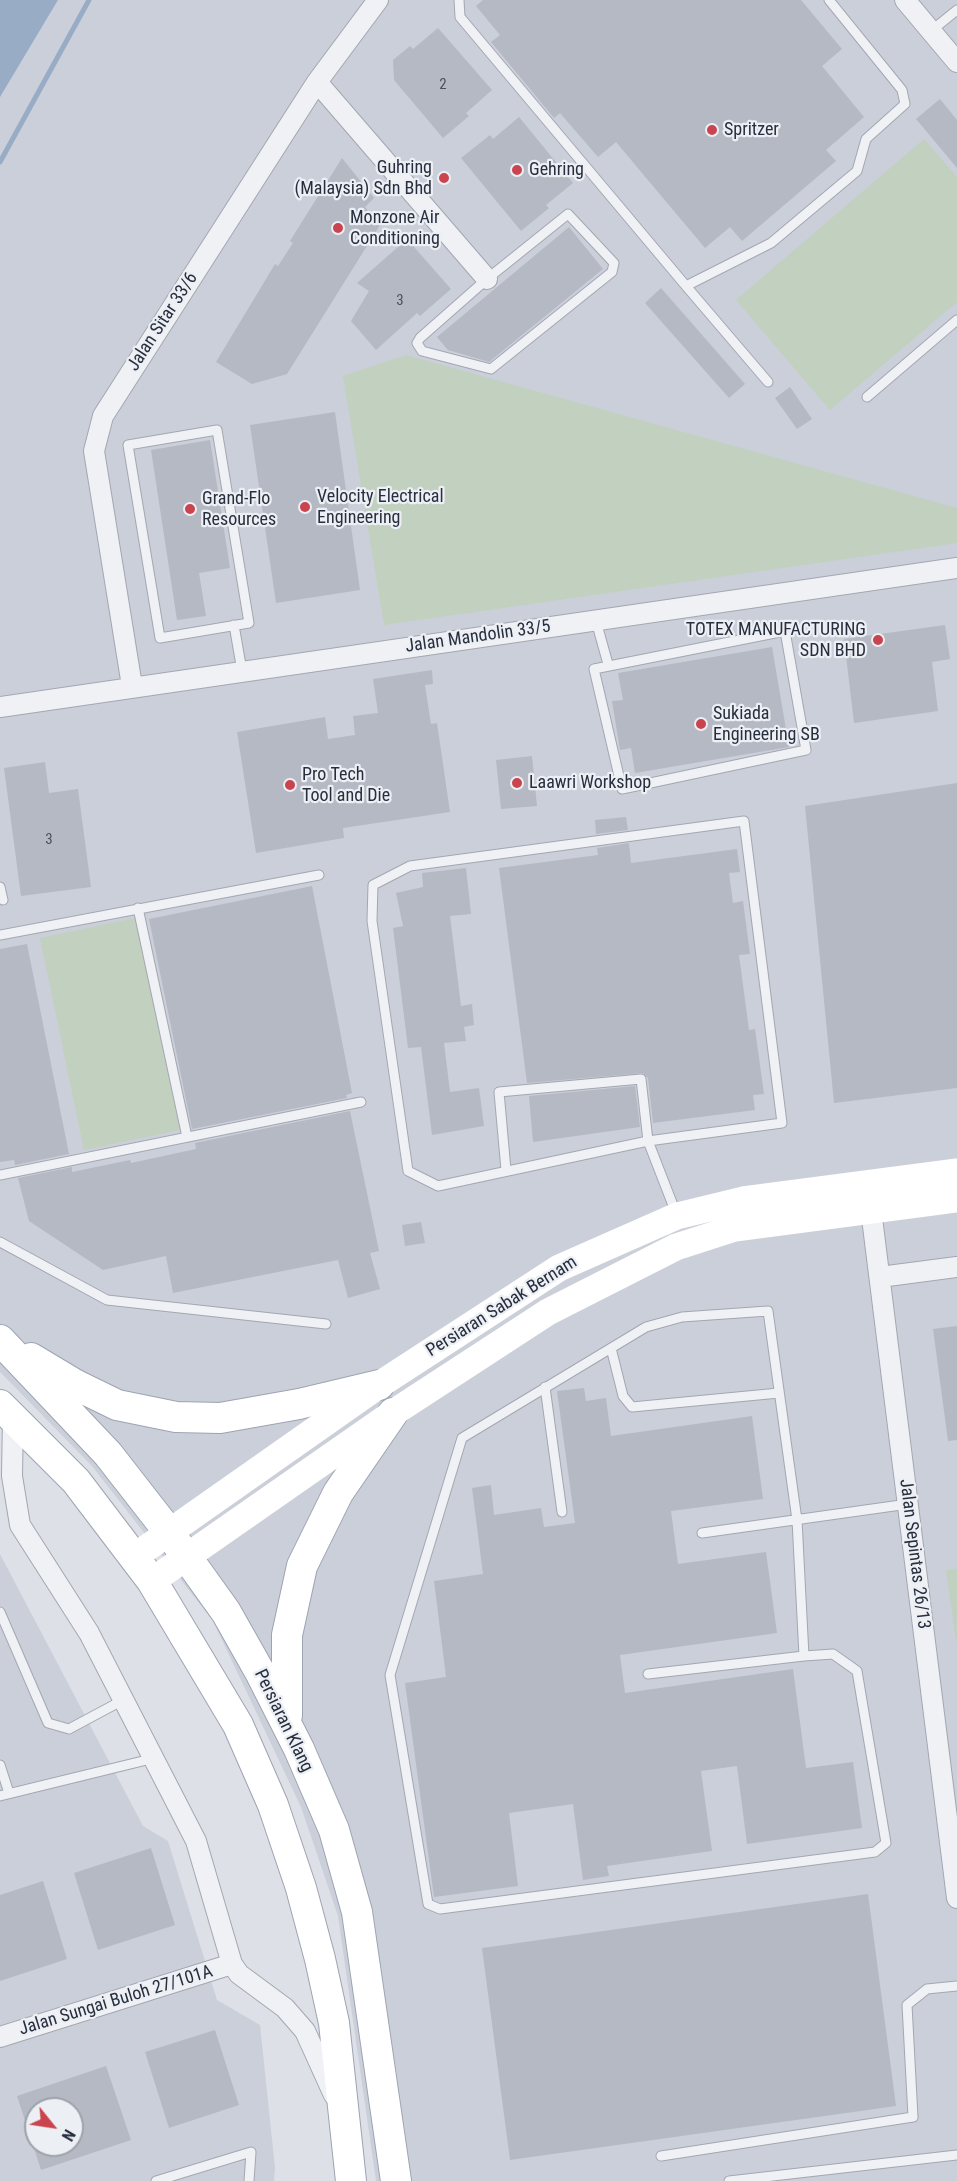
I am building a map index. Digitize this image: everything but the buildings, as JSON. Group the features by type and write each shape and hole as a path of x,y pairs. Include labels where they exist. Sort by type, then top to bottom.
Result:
{"main road":[{"path":"0,1338 38,1363 107,1400 176,1418 230,1416 379,1384"},
{"name":"Persiaran Klang","path":"0,1338 108,1454 168,1531 226,1612 261,1674 290,1733 334,1830 357,1912 396,2181"},
{"path":"7,1411 75,1480 152,1581 238,1725 273,1805 301,1888 320,1959 334,2023 351,2181"},
{"path":"290,1733 285,1690 287,1635 292,1604 303,1566 339,1493 393,1413"}],"street":[{"name":"Jalan Sitar 33/6","path":"132,686 94,451 103,416 317,82 378,0"},
{"path":"905,0 957,62"},
{"path":"317,82 487,279"},
{"name":"Jalan Mandolin 33/5","path":"0,707 132,686 957,568"},
{"name":"Persiaran Sabak Bernam","path":"134,1557 379,1384 559,1268 677,1216 743,1200 957,1172"},
{"name":"Persiaran Sabak Bernam","path":"152,1581 393,1413 548,1311 676,1247 735,1228 957,1199"},
{"name":"Jalan Sepintas 26/13","path":"872,1210 957,1898"},
{"path":"880,1277 957,1267"},
{"path":"7,1411 12,1476 20,1525 89,1633 125,1699 196,1841 232,1964 238,1974 285,2008 305,2031 342,2114"},
{"name":"Jalan Sungai Buloh 27/101A","path":"0,2037 232,1964"}],"lane":[{"path":"459,0 460,17 768,382"},
{"path":"686,286 771,243 857,171 866,139 905,104 902,90 829,0"},
{"path":"931,31 957,10"},
{"path":"568,214 614,263 612,272 491,369 422,351 417,343 420,338 487,279 568,214"},
{"path":"867,397 957,320"},
{"path":"217,430 249,623 234,625 160,638 128,445 217,430"},
{"path":"596,620 608,664"},
{"path":"234,625 242,671"},
{"path":"785,631 806,750 622,789 594,669 608,664 785,631"},
{"path":"744,821 782,1124 648,1142 438,1186 408,1171 372,921 373,885 410,866 744,821"},
{"path":"0,934 319,875"},
{"path":"0,887 3,900"},
{"path":"138,908 187,1137"},
{"path":"506,1170 499,1092 641,1079 648,1142 677,1216"},
{"path":"0,1175 361,1102"},
{"path":"1,1244 107,1300 326,1324"},
{"path":"648,1674 833,1654 857,1671 886,1843 875,1852 440,1909 428,1904 390,1675 462,1438 646,1327 682,1317 768,1311 797,1520 804,1656"},
{"path":"611,1348 622,1396 632,1407 779,1393"},
{"path":"545,1388 562,1512"},
{"path":"702,1533 908,1504"},
{"path":"0,1612 48,1723 69,1730 125,1699"},
{"path":"0,1765 5,1795 155,1758"},
{"path":"661,2156 913,2117 907,2005 927,1989 957,1986"},
{"path":"156,2181 251,2152 249,2181"},
{"path":"729,2181 957,2155"}],"shaded area":[{"path":"0,0 957,0 957,2181 376,2181 338,1916 301,1807 213,1621 92,1466 0,1372"},
{"path":"0,1554 143,1826 168,1841 217,2000 260,2025 275,2168 274,2181 0,2181"}],"green space":[{"path":"924,139 957,177 957,302 830,410 736,300"},
{"path":"406,355 957,508 957,543 384,625 343,376"},
{"path":"135,918 180,1130 84,1150 40,938"},
{"path":"957,1569 957,1641 956,1641 946,1570"}],"water":[{"path":"0,0 58,0 0,97"}],"waterway":[{"path":"0,162 89,0"}],"place":[{"name":"Spritzer","path":"712,130"},
{"name":"Gehring","path":"517,170"},
{"name":"Guhring (Malaysia) Sdn Bhd","path":"444,178"},
{"name":"Monzone Air Conditioning","path":"338,228"},
{"name":"Velocity Electrical Engineering","path":"305,507"},
{"name":"Grand-Flo Resources","path":"190,509"},
{"name":"TOTEX MANUFACTURING SDN BHD","path":"878,640"},
{"name":"Sukiada Engineering SB","path":"701,724"},
{"name":"Laawri Workshop","path":"517,783"},
{"name":"Pro Tech Tool and Die","path":"290,785"}]}
